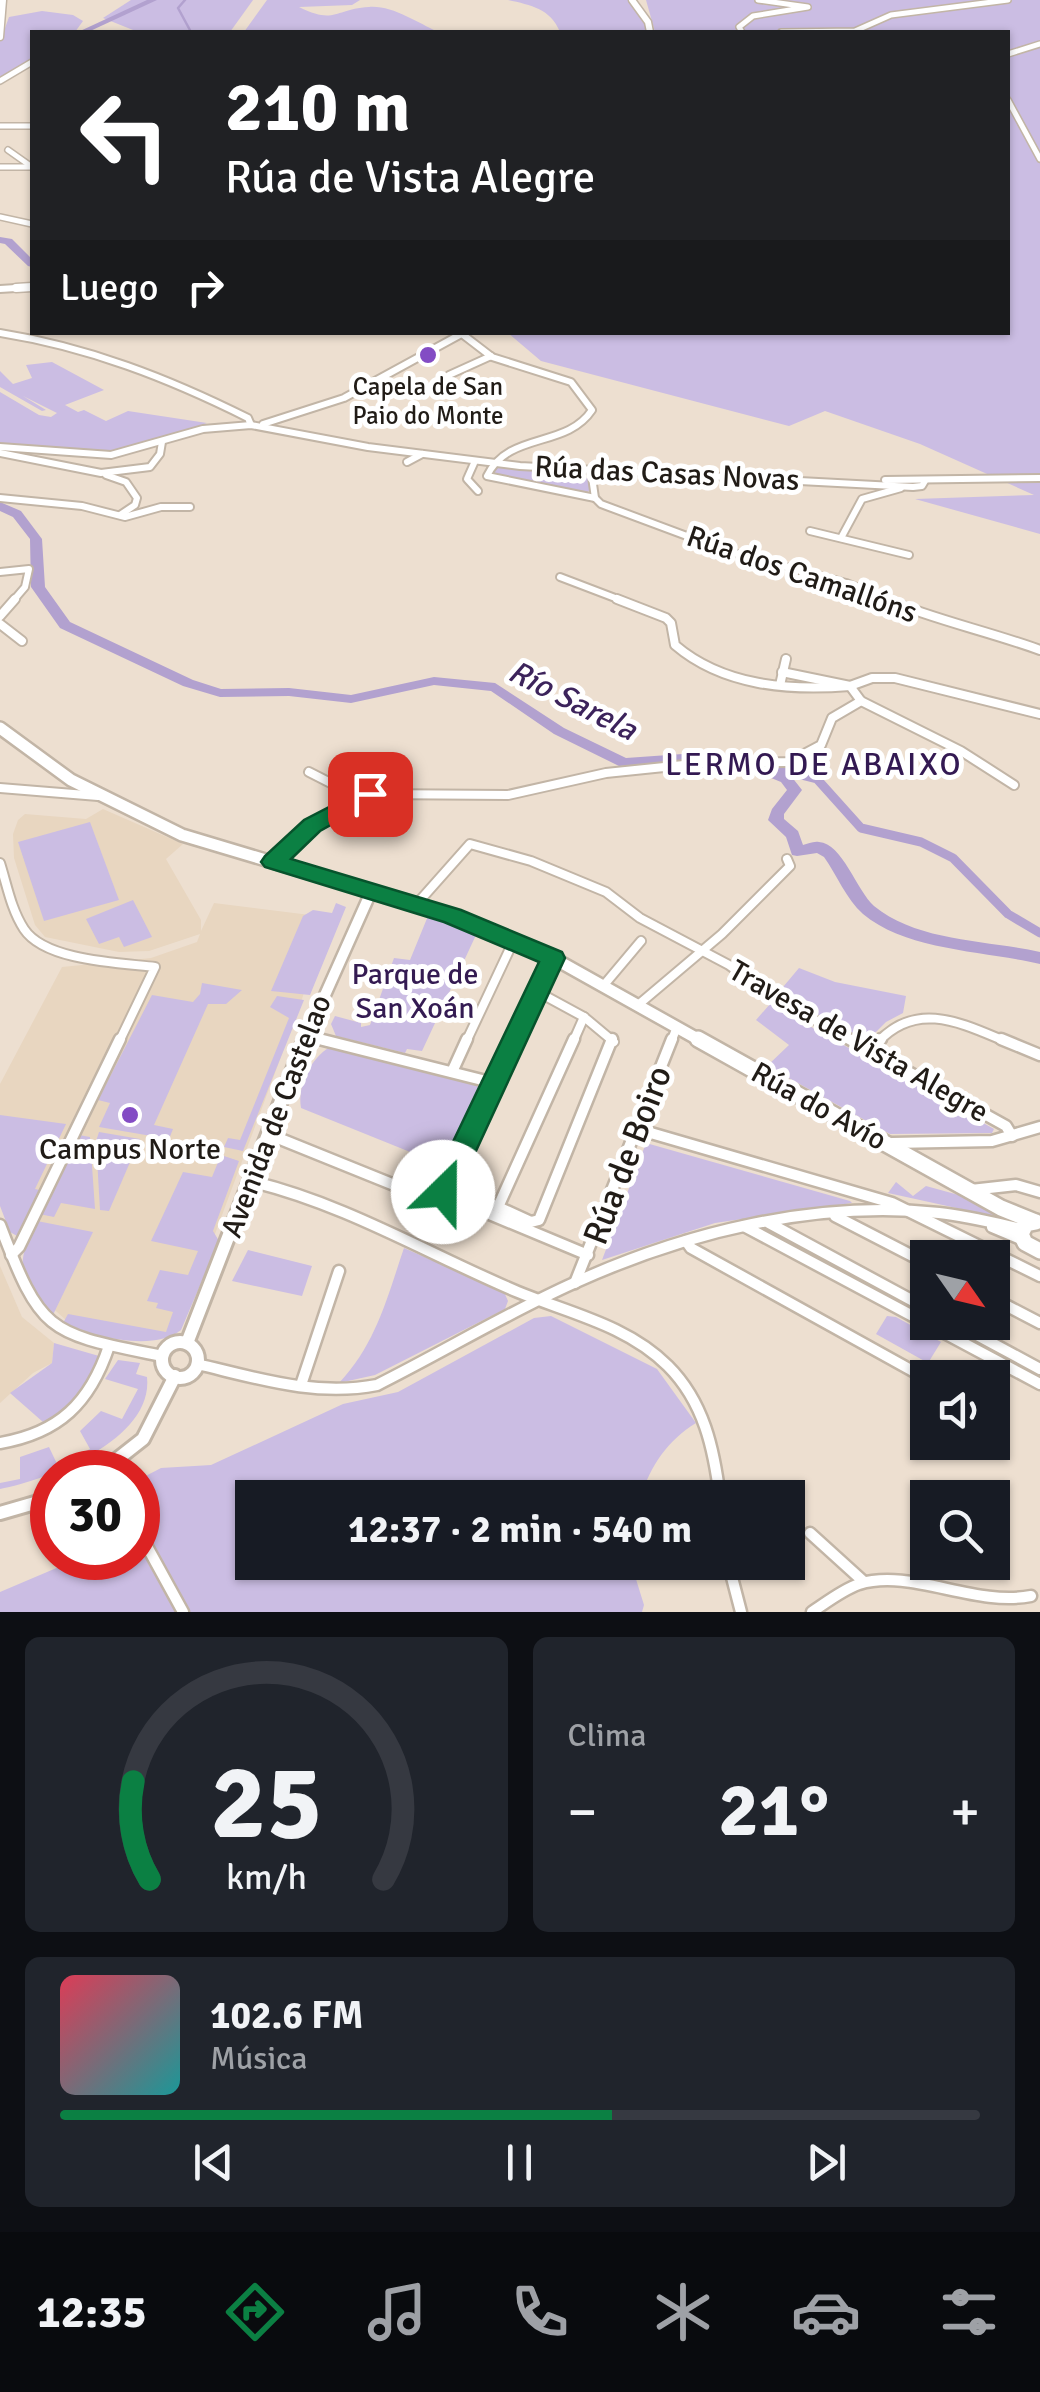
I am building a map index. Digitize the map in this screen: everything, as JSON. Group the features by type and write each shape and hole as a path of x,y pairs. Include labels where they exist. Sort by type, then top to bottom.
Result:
{"main road":[{"name":"Rúa do Avío","path":"0,728 70,780 193,839 415,906 514,940 553,958 971,1190 1000,1208 1032,1237"}],"street":[{"path":"0,37 4,0"},
{"path":"632,0 650,30"},
{"path":"741,30 739,27 748,17 808,7 758,0"},
{"path":"857,30 884,16 1008,0"},
{"path":"1010,53 1040,44"},
{"path":"0,82 30,63"},
{"path":"1010,104 1040,159"},
{"path":"0,126 30,124"},
{"path":"8,150 30,166"},
{"path":"0,167 30,167"},
{"path":"0,217 30,224"},
{"path":"0,289 30,287"},
{"path":"0,333 97,356 175,382 255,425 344,398 460,335"},
{"path":"464,335 491,356 572,382 592,412 580,424 511,448 492,463"},
{"path":"441,336 450,339"},
{"path":"449,375 491,356"},
{"name":"Rúa das Casas Novas","path":"0,450 111,454 203,429 241,424 492,463 907,486 923,483"},
{"path":"102,473 150,467 160,454 162,442"},
{"path":"0,450 126,482 137,498 135,505 119,516"},
{"path":"408,462 422,454"},
{"path":"475,461 467,479 478,491"},
{"name":"Rúa das Casas Novas","path":"492,463 486,474 490,478 595,498"},
{"path":"591,470 595,498"},
{"name":"Rúa das Casas Novas","path":"842,482 1040,478"},
{"path":"841,538 862,499 907,486"},
{"path":"0,498 82,506 119,516 172,505 190,507"},
{"name":"Rúa dos Camallóns","path":"595,498 601,504 727,551 846,582 926,616 982,628 1040,650"},
{"path":"810,531 909,555"},
{"path":"0,572 29,569 25,587 0,620 22,641"},
{"path":"560,578 666,618 671,623 674,645 709,668 743,680 816,689 850,686 872,678 905,679 945,691 983,695 1040,714"},
{"path":"780,685 786,659"},
{"path":"782,672 850,686 861,701 961,751 1014,785"},
{"path":"273,862 312,826 360,798 378,793 508,794 606,773 789,762 818,748 832,718 861,701"},
{"path":"309,772 360,798"},
{"path":"0,788 98,796"},
{"name":"Travesa de Vista Alegre","path":"415,906 465,843 530,861 606,892 640,918 702,950 778,1000 1006,1126 1012,1136"},
{"name":"Travesa de Vista Alegre","path":"638,1004 702,950 790,866 786,859"},
{"path":"0,863 23,926 33,940 45,946 154,967 34,1217 11,1255"},
{"name":"Avenida de Castelao","path":"187,1344 306,1036 372,892"},
{"path":"452,1072 514,940"},
{"path":"604,985 641,940"},
{"path":"444,1195 445,1183 553,958"},
{"path":"445,1183 533,1222 544,1208 613,1038 538,992"},
{"path":"498,1208 584,1017"},
{"path":"870,1051 897,1024 922,1018 958,1025 1040,1055"},
{"name":"Rúa de Boiro","path":"575,1283 678,1027"},
{"path":"306,1036 494,1083"},
{"path":"887,1144 1012,1136 1040,1127"},
{"path":"637,1129 859,1192 909,1211 1040,1276"},
{"path":"268,1134 424,1198 436,1200 444,1195"},
{"path":"250,1181 275,1186 412,1241 516,1292 594,1321 666,1363 693,1396 708,1423 717,1480"},
{"path":"971,1190 1016,1185 1040,1192"},
{"path":"859,1192 868,1212"},
{"path":"444,1195 588,1255"},
{"path":"197,1364 345,1392 377,1385 575,1283 686,1241 769,1222 831,1214 909,1211 952,1214 1032,1237"},
{"path":"831,1214 910,1255"},
{"path":"769,1222 910,1299"},
{"path":"0,1225 27,1295 42,1320 67,1335 162,1356"},
{"path":"744,1226 1040,1384"},
{"path":"686,1241 691,1248 910,1369"},
{"path":"301,1385 339,1271"},
{"path":"513,1314 518,1306 516,1292"},
{"path":"1010,1307 1040,1322"},
{"path":"986,1340 1040,1369"},
{"path":"174,1344 187,1344 196,1349 197,1364 185,1375 174,1376 162,1367 162,1356 174,1344"},
{"path":"0,1443 41,1432 76,1412 97,1383 109,1346"},
{"path":"130,1450 148,1432 174,1376"},
{"path":"0,1513 30,1504"},
{"path":"810,1533 864,1582"},
{"path":"160,1570 183,1612"},
{"path":"733,1580 741,1612"},
{"path":"812,1612 864,1582 910,1586 991,1607 1012,1606 1030,1596"}],"shaded area":[{"name":"Campus Norte","path":"103,809 183,844 166,859 201,920 201,931 214,903 326,917 300,1006 181,1325 160,1338 67,1321 38,1295 0,1146 0,1084 62,967 151,958 197,942 200,934 149,951 119,952 45,937 35,925 14,858 13,834 18,820 25,814 86,819"},
{"path":"0,1266 22,1317 54,1343 52,1363 33,1373 0,1403"}],"green space":[{"path":"131,0 253,0 231,30 133,30 103,18"},
{"path":"267,0 360,0 352,5 299,7 328,15 378,7 434,30 245,30"},
{"path":"508,0 629,0 645,22 646,30 559,30 546,13"},
{"path":"646,0 1040,0 1040,534 915,499 1034,495 920,444 825,411 789,426 541,361 510,335 1010,335 1010,30 654,30"},
{"path":"42,11 73,15 83,21 76,30 30,30 30,62 0,80 0,42 9,17"},
{"path":"52,362 104,390 65,405 78,412 84,410 106,421 128,411 207,423 121,451 0,444 0,392 39,415 51,417 57,413 23,396 46,410 42,411 0,387 0,371 13,384 32,378 26,365"},
{"path":"498,466 579,472 589,480 590,490 584,495 490,476"},
{"path":"90,822 119,900 44,921 18,842"},
{"path":"133,900 152,937 124,947 119,937 99,944 86,919"},
{"path":"336,903 346,907 310,995 271,991 303,916 313,910 332,913"},
{"name":"Parque de San Xoán","path":"428,916 476,935 422,1051 407,1049 405,1053 336,1036 331,1024 335,1016 361,1023 361,1027 370,1025 394,958 410,960"},
{"path":"799,968 835,982 906,996 903,1013 886,1022 867,1041 778,993"},
{"path":"202,983 242,990 226,1004 208,1004 154,1125 173,1129 169,1139 99,1127 110,1103 98,1100 152,995 193,1002"},
{"path":"277,996 304,1000 243,1151 224,1147 228,1138 240,1140 289,1018 270,1007"},
{"path":"770,1004 994,1129 992,1133 890,1134 767,1066 789,1045 756,1020"},
{"name":"Parque de San Xoán","path":"330,1047 477,1084 481,1094 447,1159 430,1160 301,1108 301,1090 307,1073"},
{"path":"0,1115 66,1124 35,1189 44,1191 17,1236 10,1232 0,1206"},
{"path":"99,1132 140,1139 109,1211 100,1210 96,1141"},
{"path":"79,1135 90,1137 95,1209 61,1203 54,1217 39,1214"},
{"path":"646,1143 852,1203 715,1223 602,1260"},
{"path":"221,1155 239,1161 213,1231 219,1241 181,1330 155,1340 123,1340 63,1323 68,1314 166,1332 173,1312 147,1301 160,1270 188,1275 198,1251 151,1241 183,1172 212,1177"},
{"path":"896,1182 913,1196 926,1186 966,1197 1002,1218 888,1193"},
{"path":"37,1221 93,1232 51,1319 24,1273 24,1252"},
{"path":"404,1248 504,1292 508,1301 505,1309 375,1375 339,1383 371,1336"},
{"path":"248,1250 312,1266 302,1296 232,1281"},
{"path":"551,1316 657,1369 696,1423 661,1455 647,1480 235,1480 235,1580 636,1580 644,1605 642,1612 0,1612 0,1592 30,1579 160,1580 160,1469 211,1465 343,1404 398,1392 534,1318"},
{"path":"887,1316 896,1317 910,1325 910,1340 941,1342 930,1360 923,1360 876,1334"},
{"path":"54,1343 99,1356 83,1395 49,1422 43,1422 10,1393 52,1363"},
{"path":"118,1360 140,1363 136,1374 147,1377 145,1400 134,1420 116,1438 98,1450 88,1450 80,1431 101,1411 122,1419 138,1389 105,1379"},
{"path":"30,1454 30,1481 0,1489 0,1483 20,1479 20,1457"}],"waterway":[{"name":"Río Sarela","path":"86,30 153,0"},
{"path":"185,0 178,8 190,30"},
{"name":"Río Sarela","path":"0,240 8,241 30,262"},
{"name":"Río Sarela","path":"0,506 17,514 36,539 38,587 65,625 188,683 220,693 289,692 351,699 434,681 495,687 559,731 624,763 711,757 739,760 786,779 795,790 776,820 793,835 797,851 819,847 829,853 869,910 906,930 1040,958"},
{"path":"762,765 817,779 861,828 921,842 953,858 1008,914 1040,933"}],"place":[{"name":"Capela de San Paio do Monte","path":"428,355"},
{"name":"Campus Norte","path":"130,1115"}],"district":[{"name":"LERMO DE ABAIXO","path":"814,764"}],"route":[{"path":"370,794 312,826 273,862 452,916 553,958 443,1192"}]}
